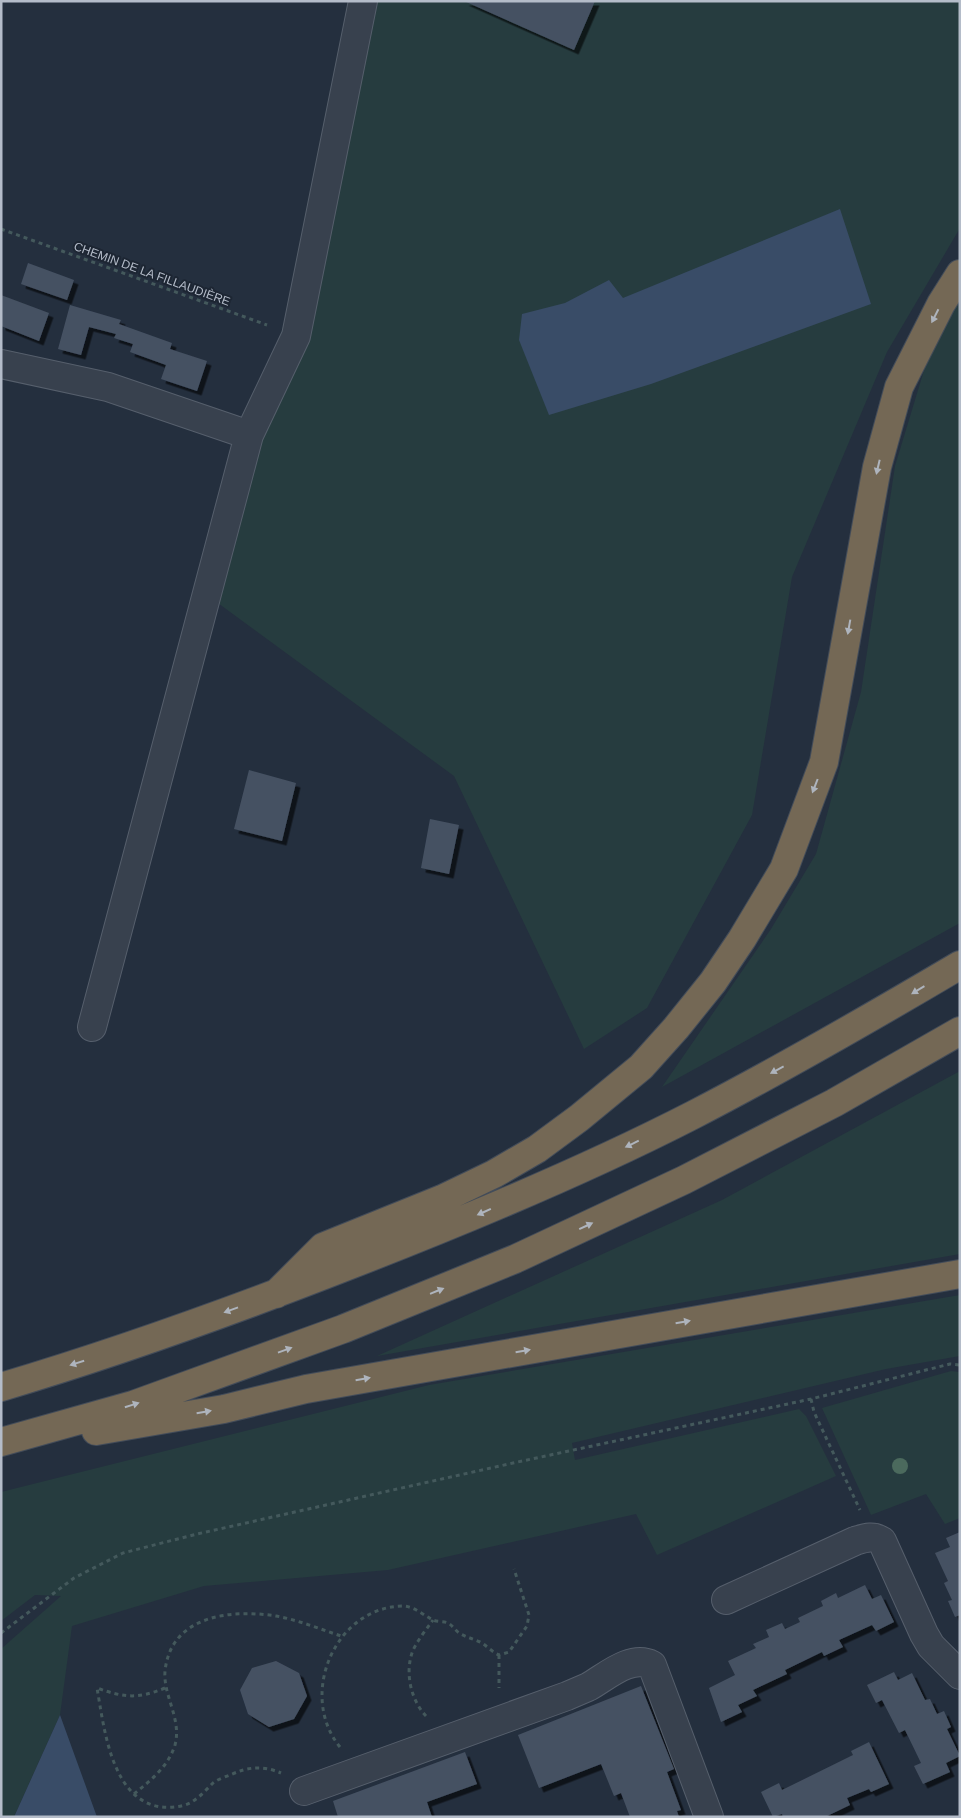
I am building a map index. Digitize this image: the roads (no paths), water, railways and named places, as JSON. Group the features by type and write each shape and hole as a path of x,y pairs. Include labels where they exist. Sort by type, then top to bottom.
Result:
{"highway":[{"path":"276,1294 323,1247 442,1198 494,1174 537,1149 579,1118 641,1067 676,1028 712,982 742,939 784,868 824,762 877,467 899,388 941,304 960,274"},
{"path":"1,1386 124,1348 276,1294 463,1221 674,1124 795,1060 960,965"},
{"path":"1,1442 133,1405 343,1329 515,1259 684,1180 834,1103 960,1031"},
{"path":"1,1448 224,1409 306,1389 960,1274"}],"street":[{"path":"92,1027 249,435 296,336 363,1"},
{"path":"1,364 108,387 249,435"},
{"path":"726,1600 854,1540 868,1537 882,1541 931,1646 960,1674"},
{"path":"304,1791 574,1693 631,1664 647,1662 652,1665 655,1672 709,1817"}],"water":[{"path":"840,209 871,304 651,384 549,415 519,340 522,314 565,303 609,280 623,298"},
{"path":"60,1715 97,1817 14,1817"}]}
